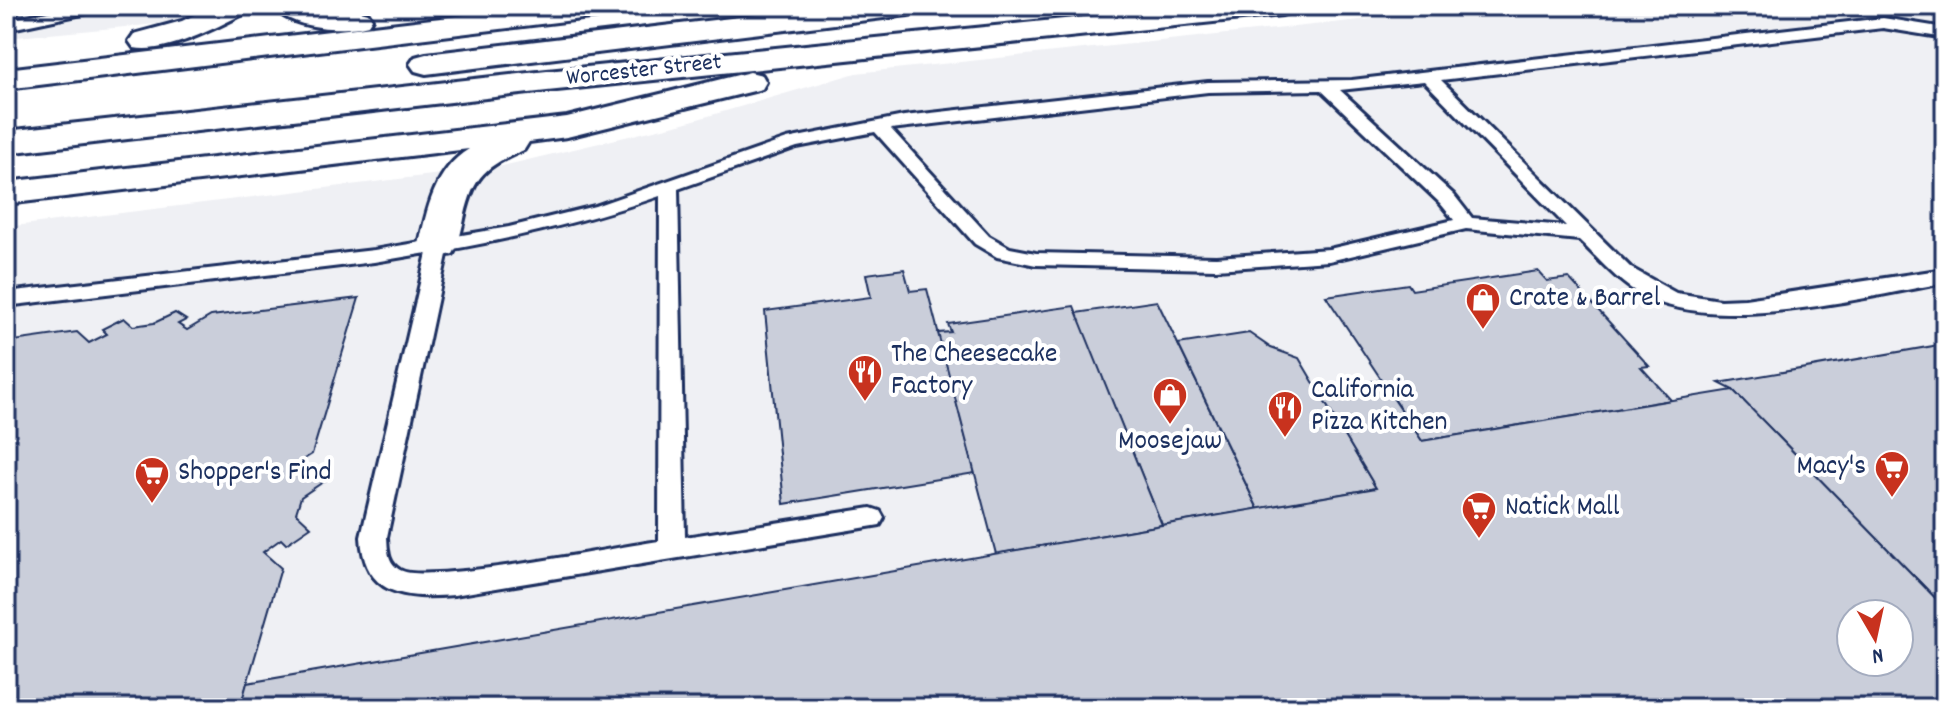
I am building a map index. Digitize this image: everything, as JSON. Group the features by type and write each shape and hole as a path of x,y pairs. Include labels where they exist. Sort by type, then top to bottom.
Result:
{"main road":[{"path":"145,41 193,27 237,6"},
{"path":"288,6 309,16 357,19"},
{"path":"6,54 491,6"},
{"path":"6,79 615,6"},
{"name":"Worcester Street","path":"6,112 908,6"},
{"name":"Worcester Street","path":"6,142 547,81 1282,6"},
{"path":"439,245 454,183 474,160 513,142 808,70 917,50 1084,27"},
{"path":"6,193 529,132 604,120"}],"lane":[{"path":"6,25 101,6"},
{"path":"6,299 439,245 579,216 784,146 878,125 1200,87 1326,86 1428,76 1883,23 1945,33"},
{"path":"1428,76 1624,273 1647,290 1678,302 1705,307 1743,308 1945,276"},
{"path":"1326,86 1447,199 1466,223"},
{"path":"878,125 982,240 997,250 1017,257 1111,263 1261,261 1329,255 1466,223 1585,234"},
{"path":"669,187 672,550"},
{"path":"439,245 374,537 376,559 381,568 401,583 454,584 871,518"}],"shaded area":[{"path":"6,6 352,6 6,38"},
{"name":"Natick Mall","path":"1493,6 1945,6 1945,708 6,708 6,227 498,167 684,123 856,73"}],"building":[{"path":"6,6 43,6 7,16"},
{"name":"The Cheesecake Factory","path":"904,269 910,291 927,289 975,473 784,504 765,311 871,297 866,274"},
{"name":"Crate & Barrel","path":"1538,271 1547,281 1569,278 1649,366 1641,367 1671,400 1422,441 1326,296 1408,284 1412,290"},
{"name":"Shopper's Find","path":"359,298 312,454 290,468 299,476 312,468 326,480 301,497 296,513 311,527 286,544 281,539 263,552 281,568 240,708 6,708 6,342 77,332 89,343 107,334 102,329 124,318 133,326 154,323 175,313 186,320 178,324 187,330 211,316"},
{"name":"Moosejaw","path":"1157,301 1258,509 1162,525 1076,313"},
{"path":"1074,306 1162,525 996,554 938,333 951,332 948,324"},
{"name":"California Pizza Kitchen","path":"1249,333 1271,348 1299,358 1376,488 1258,509 1178,344"},
{"name":"Macy's","path":"1945,344 1945,608 1733,390 1719,383"},
{"name":"Natick Mall","path":"1381,380 1422,441 1733,390 1945,608 1945,708 240,708 247,683 1376,488 1317,389"}],"place":[{"name":"Crate & Barrel","path":"1483,331"},
{"name":"The Cheesecake Factory","path":"865,403"},
{"name":"Moosejaw","path":"1170,426"},
{"name":"California Pizza Kitchen","path":"1285,439"},
{"name":"Macy's","path":"1892,499"},
{"name":"Shopper's Find","path":"152,505"},
{"name":"Natick Mall","path":"1479,540"}]}
